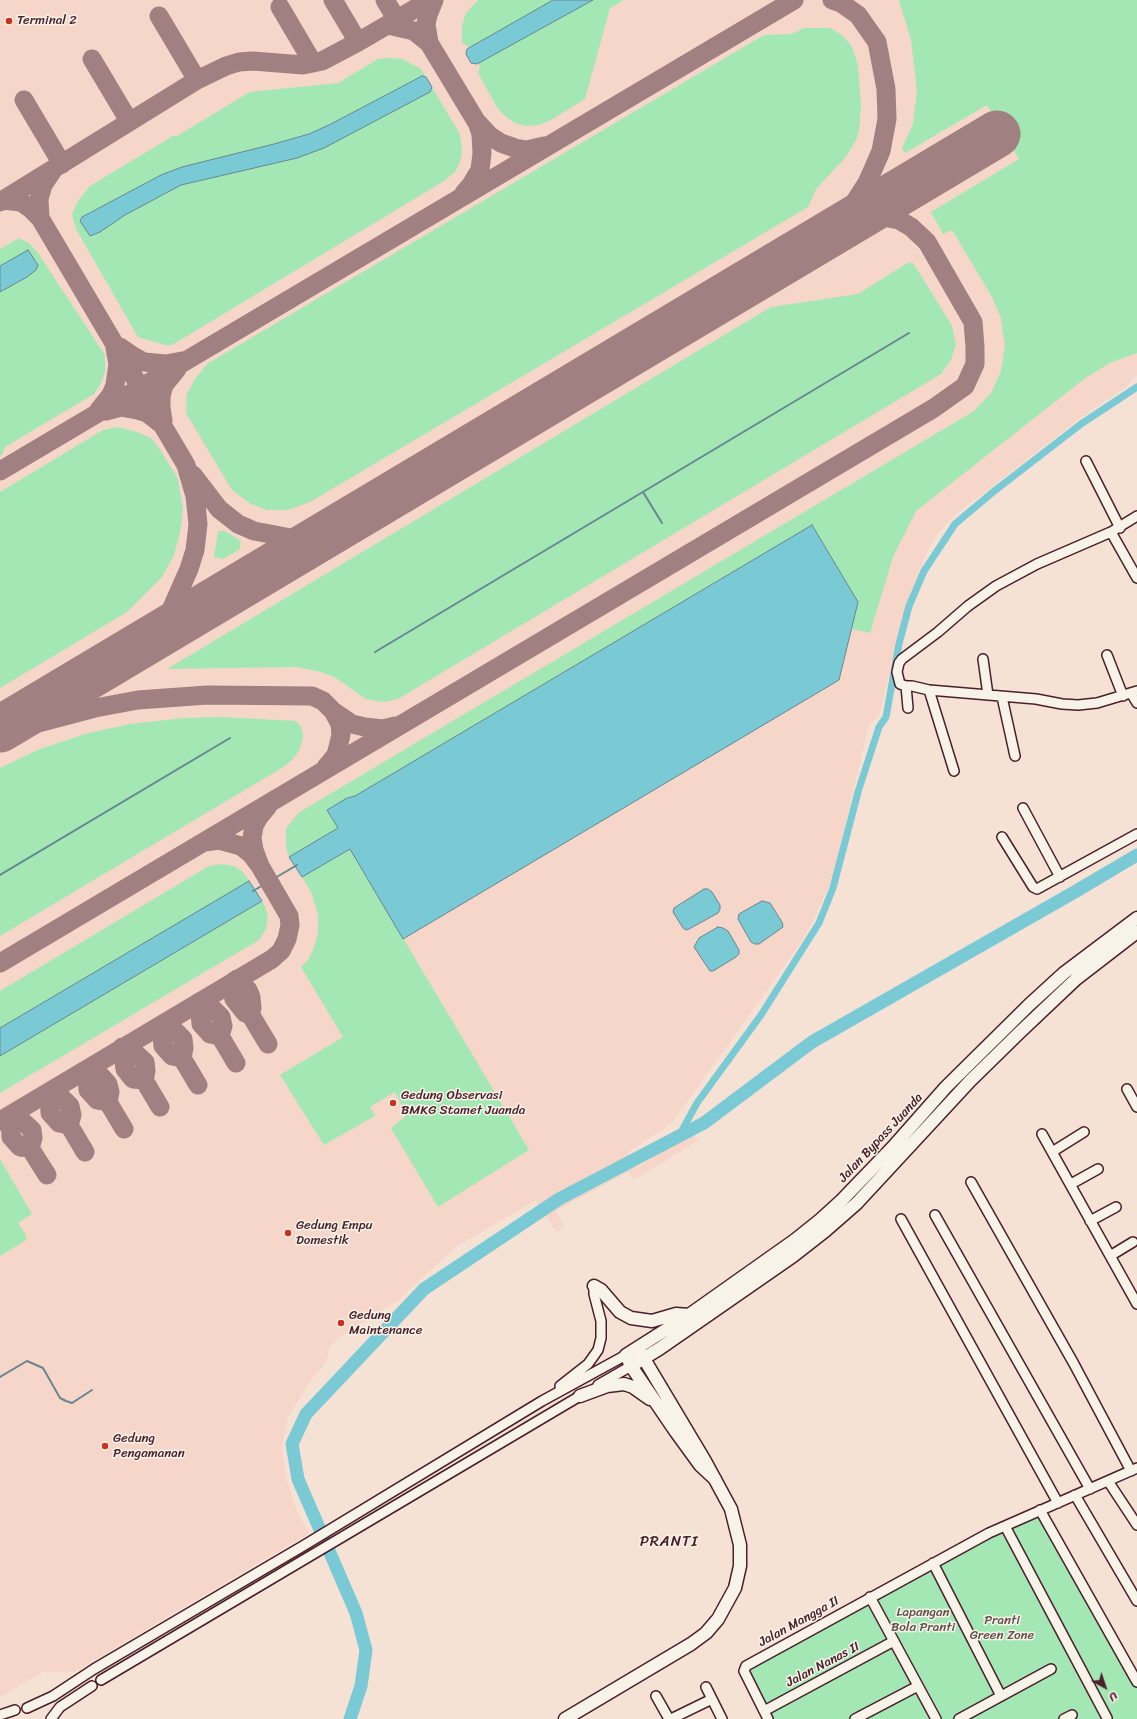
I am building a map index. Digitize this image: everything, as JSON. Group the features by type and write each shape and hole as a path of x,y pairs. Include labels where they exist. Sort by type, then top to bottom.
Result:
{"main road":[{"name":"Jalan Bypass Juanda","path":"641,1353 689,1315 794,1240 842,1200 893,1148 946,1087 1029,1005 1064,973 1136,924"},
{"name":"Jalan Bypass Juanda","path":"629,1360 793,1256 825,1231 857,1203 970,1081 1024,1028 1136,924"},
{"path":"594,1286 601,1290 620,1312 631,1318 652,1321 676,1314 689,1315"},
{"path":"565,1719 691,1644 706,1633 725,1608 735,1588 740,1566 740,1545 731,1509 641,1353"},
{"path":"629,1360 656,1403 700,1465 715,1479"},
{"path":"580,1396 607,1386 624,1384 633,1387 656,1403"}],"street":[{"path":"1086,461 1120,528"},
{"path":"1130,693 1097,703 1078,705 929,690 906,686 900,684 897,672 902,659 938,632 968,606 1021,571 1120,528 1137,516"},
{"path":"1111,532 1137,578"},
{"path":"1107,655 1137,703"},
{"path":"983,659 988,695"},
{"path":"906,686 908,708"},
{"path":"929,690 954,771"},
{"path":"1002,697 1015,756"},
{"path":"1023,808 1060,877"},
{"path":"1002,837 1034,888 1041,887 1137,834"},
{"path":"1127,1089 1137,1107"},
{"path":"1052,1152 1084,1132"},
{"path":"1042,1134 1110,1256 1133,1287 1137,1304"},
{"path":"1071,1184 1098,1169"},
{"path":"971,1182 1134,1469"},
{"path":"1090,1221 1116,1207"},
{"path":"935,1215 1090,1489"},
{"path":"901,1219 1058,1503"},
{"path":"1110,1256 1133,1242"},
{"path":"542,1401 588,1364 598,1350 601,1338 601,1321 594,1294 594,1286"},
{"path":"27,1708 53,1696 94,1669 303,1546 542,1401 629,1360"},
{"path":"101,1680 580,1396 629,1360"},
{"name":"Jalan Mangga II","path":"766,1715 744,1671 746,1666 870,1597 1005,1526 1134,1469"},
{"path":"1108,1481 1137,1525"},
{"path":"1075,1495 1137,1601"},
{"path":"1040,1510 1137,1682"},
{"path":"1005,1526 1108,1718"},
{"path":"933,1563 1001,1696"},
{"path":"870,1597 936,1719"},
{"name":"Jalan Nanas II","path":"766,1715 894,1641"},
{"path":"958,1719 1051,1669"},
{"path":"51,1719 60,1707 92,1686"},
{"path":"855,1719 918,1686"},
{"path":"706,1687 722,1719"},
{"path":"53,1696 60,1707"},
{"path":"656,1696 670,1719 712,1699"},
{"path":"0,1715 15,1710"}],"shaded area":[{"path":"0,0 1137,0 1137,376 1133,377 1128,386 1091,410 955,515 937,534 926,555 906,604 879,716 869,725 832,880 815,917 800,944 672,1123 627,1153 636,1168 691,1133 699,1140 634,1180 628,1172 556,1211 564,1227 556,1232 536,1200 456,1247 396,1302 339,1337 329,1349 326,1363 311,1380 288,1417 282,1448 287,1482 297,1512 309,1533 74,1672 43,1672 0,1697"}],"green space":[{"path":"478,0 624,0 610,8 585,99 551,120 539,125 526,126 515,123 498,109 478,73 480,66 468,46 462,43 462,25 466,13"},
{"path":"899,0 1137,0 1137,353 1110,363 1084,379 916,511 893,557 870,633 851,629 858,602 812,525 355,796 347,798 327,810 338,828 289,857 286,847 286,829 298,813 974,411 991,393 1001,371 1005,345 1001,318 992,297 952,230 943,234 931,212 1019,159 987,105 905,153 902,148 913,124 917,90 911,40"},
{"path":"804,28 830,28 843,36 852,47 858,65 861,106 859,131 856,140 845,158 816,189 808,207 310,502 288,510 267,510 251,504 232,490 186,413 187,394 195,379 207,364 764,35 792,34"},
{"path":"378,59 402,59 421,69 460,134 462,152 460,162 455,172 444,181 172,345 165,345 138,337 76,229 72,214 78,201 90,186 250,92 338,83"},
{"path":"19,238 30,244 38,253 105,355 105,372 101,383 94,394 5,447 0,457 0,249"},
{"path":"909,262 914,264 952,326 956,345 951,360 941,374 398,699 383,702 366,699 336,678 321,672 297,667 167,669 771,307 858,294"},
{"path":"117,427 137,432 151,438 161,451 178,479 183,508 180,533 174,555 162,577 127,612 0,688 0,492 103,430"},
{"path":"218,531 225,531 241,541 240,549 223,559 214,557"},
{"path":"222,717 296,721 301,727 303,736 300,749 293,759 285,766 0,936 0,768 40,749 85,734 130,724 184,718"},
{"path":"350,849 529,1150 438,1207 391,1128 407,1115 395,1092 370,1107 375,1116 324,1145 280,1075 343,1037 301,967 308,960 318,934 318,915 312,894 302,877"},
{"path":"222,864 234,866 243,872 249,881 0,1028 0,991 209,866"},
{"path":"262,901 268,917 266,929 259,940 0,1093 0,1056"},
{"path":"0,1159 32,1214 18,1223 26,1235 26,1240 0,1256"},
{"name":"Pranti Green Zone","path":"1040,1511 1137,1683 1137,1719 769,1719 745,1667 871,1598"}],"water":[{"path":"553,0 593,0 477,64 471,63 466,54 467,49"},
{"path":"422,76 426,77 432,87 430,92 324,148 297,158 181,185 125,215 100,232 90,236 80,221 82,217 161,175 182,167 309,134"},
{"path":"28,250 38,265 36,270 27,277 0,292 0,266"},
{"path":"812,525 858,602 839,680 403,939 350,849 302,877 289,857 338,828 327,810 347,798 355,796"},
{"path":"249,881 262,901 0,1056 0,1028"},
{"path":"704,889 708,889 712,892 720,905 720,909 718,913 686,930 683,928 673,912 674,908"},
{"path":"762,901 770,903 782,922 783,927 759,944 755,944 751,942 738,919 739,914"},
{"path":"718,927 728,931 739,950 739,954 713,971 710,971 694,947 699,938"}],"waterway":[{"path":"375,652 909,333"},
{"path":"679,1136 697,1103 761,1015 819,923 833,888 858,792 879,727 886,717 899,644 909,606 924,571 955,524 993,492 1081,424 1137,387"},
{"path":"643,492 662,523"},
{"path":"0,875 230,738"},
{"path":"350,1719 361,1686 366,1650 356,1613 298,1479 292,1444 306,1414 424,1289 559,1199 704,1123 812,1042 1137,855"},
{"path":"253,891 297,865"},
{"path":"0,1377 27,1361 43,1368 60,1398 66,1401 72,1403 92,1390"}],"taxiway":[{"path":"333,0 358,42"},
{"path":"385,0 397,20"},
{"path":"0,202 197,80 226,66 239,62 253,61 303,65 322,61 430,0"},
{"path":"429,43 426,24 434,0"},
{"path":"0,471 794,0"},
{"path":"820,240 849,211 867,183 881,151 887,119 886,89 877,42 858,15 841,3 832,0"},
{"path":"280,7 313,63"},
{"path":"159,16 197,80"},
{"path":"388,25 414,31 429,43 476,121 490,136 501,143 515,148 527,150 544,146"},
{"path":"92,59 129,121"},
{"path":"24,100 62,164"},
{"path":"464,193 480,170 482,153 481,134 477,122"},
{"path":"40,218 39,199 43,185 53,170"},
{"path":"3,200 21,202 40,218 186,465 195,496 198,524 195,550 189,569 170,612 147,641"},
{"path":"0,963 934,408 965,386 975,364 973,322 927,242 911,227 899,220 883,217 867,218 845,225"},
{"path":"120,347 144,362 166,364 182,361"},
{"path":"99,410 111,395 115,385 118,364 115,348"},
{"path":"163,421 161,396 164,385 177,369"},
{"path":"106,411 121,407 137,410 147,413 160,423"},
{"path":"193,475 219,509 238,524 254,531 291,538 311,538 332,530"},
{"path":"0,733 95,708 138,700 207,695 312,696 323,701 333,711 352,724 383,729 395,726"},
{"path":"326,767 336,755 341,735 340,724 333,711"},
{"path":"205,842 219,840 241,846 251,854 260,866 254,850 252,838 254,826 268,806"},
{"path":"0,1121 272,959 281,951 287,939 290,925 289,916 260,866"},
{"path":"237,979 248,990 251,997 252,1008 250,1014"},
{"path":"234,981 232,988 234,999 245,1013 250,1014 268,1044"},
{"path":"220,1036 223,1026 221,1017 211,1007 199,1002 201,1024 210,1034 220,1036 236,1063"},
{"path":"182,1058 184,1048 183,1039 173,1029 161,1025 163,1046 172,1056 182,1058 198,1085"},
{"path":"144,1080 146,1071 145,1062 134,1052 122,1047 125,1069 133,1079 144,1080 160,1107"},
{"path":"108,1102 110,1092 108,1084 98,1073 87,1069 88,1090 97,1100 108,1102 124,1129"},
{"path":"69,1125 72,1115 70,1106 60,1096 49,1092 50,1113 59,1123 69,1125 85,1152"},
{"path":"30,1148 33,1138 32,1130 21,1120 10,1115 11,1137 20,1147 30,1148 47,1175"}],"runway":[{"path":"0,729 997,134"}],"place":[{"name":"Terminal 2","path":"9,21"},
{"name":"Gedung Observasi BMKG Stamet Juanda","path":"393,1103"},
{"name":"Gedung Empu Domestik","path":"288,1233"},
{"name":"Gedung Maintenance","path":"341,1323"},
{"name":"Gedung Pengamanan","path":"105,1446"}],"district":[{"name":"PRANTI","path":"669,1542"}],"park label":[{"name":"Lapangan Bola Pranti","path":"923,1620"}]}
